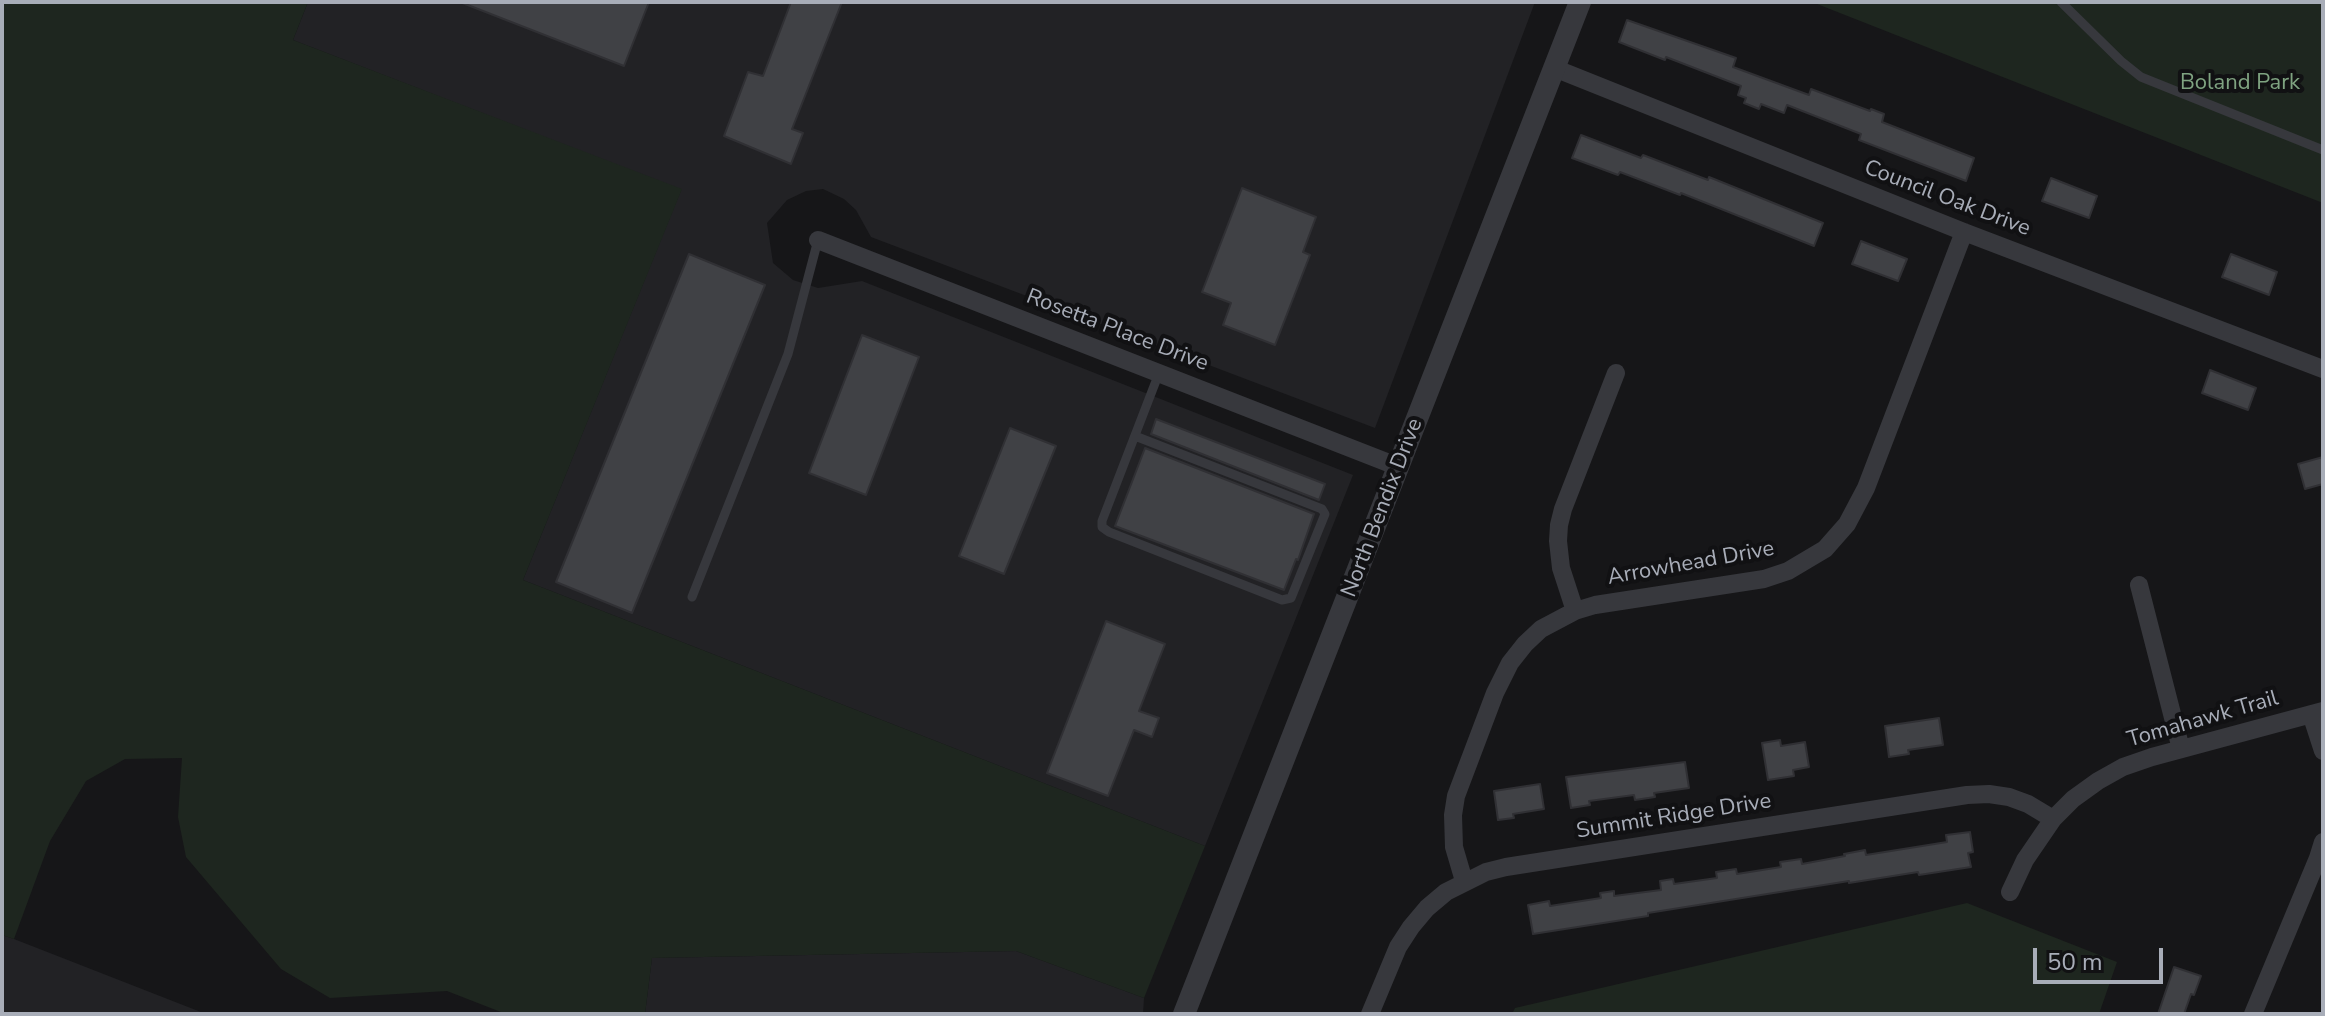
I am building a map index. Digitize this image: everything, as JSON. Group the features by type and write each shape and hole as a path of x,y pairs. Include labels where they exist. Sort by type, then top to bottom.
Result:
{"street":[{"name":"North Bendix Drive","path":"1184,1014 1580,2"},
{"name":"Council Oak Drive","path":"1554,68 1964,232 2323,369"},
{"name":"Arrowhead Drive","path":"1464,881 1454,847 1456,796 1495,693 1510,663 1541,629 1575,611 1595,605 1764,579 1788,571 1825,549 1847,524 1866,488 1964,232"},
{"name":"Rosetta Place Drive","path":"818,240 1399,467"},
{"path":"1575,611 1561,568 1559,525 1616,373"},
{"path":"2139,585 2181,749"},
{"path":"2317,712 2323,751"},
{"name":"Tomahawk Trail","path":"2010,892 2025,860 2053,819 2098,781 2123,767 2317,712"},
{"name":"Summit Ridge Drive","path":"1370,1014 1398,947 1411,927 1446,892 1486,872 1967,795 2009,797 2053,819"},
{"path":"2253,1014 2323,842"}],"lane":[{"path":"2061,2 2141,77 2323,150"},
{"path":"692,597 788,354 818,240"},
{"path":"1135,436 1322,509 1325,514 1291,598 1282,600 1102,527 1102,521 1159,373"}],"shaded area":[{"path":"308,2 1535,2 1375,428 871,237 856,210 844,199 823,189 806,191 787,200 767,223 773,263 793,280 818,288 862,281 1353,475 1205,846 523,580 681,190 293,40"},
{"path":"2,935 14,939 206,1014 2,1014"},
{"path":"1016,951 1144,998 1143,1014 645,1014 652,958"}],"green space":[{"path":"2,2 308,2 293,40 682,189 523,580 1205,846 1144,998 1016,951 652,958 645,1014 506,1014 447,991 330,998 281,969 186,857 178,817 182,758 125,759 86,781 50,841 14,939 2,935"},
{"name":"Boland Park","path":"1812,2 2323,2 2323,203"},
{"path":"1967,903 2117,962 2099,1014 1512,1014 1515,1008"}],"building":[{"path":"460,2 649,2 624,66"},
{"path":"791,2 842,2 792,129 803,133 791,164 724,136 748,72 763,76"},
{"path":"1627,20 1736,58 1733,67 1809,95 1811,89 1884,114 1882,122 1974,158 1966,181 1859,140 1861,134 1787,105 1784,113 1761,104 1759,109 1744,103 1746,98 1738,95 1741,86 1619,42"},
{"path":"1581,135 1708,180 1709,177 1823,223 1814,246 1681,193 1572,158"},
{"path":"2051,178 2097,196 2089,218 2042,201"},
{"path":"1242,188 1316,217 1303,252 1310,255 1275,345 1223,325 1231,303 1202,292"},
{"path":"1861,241 1907,259 1898,281 1852,264"},
{"path":"689,254 765,285 632,613 556,582"},
{"path":"2231,254 2277,272 2269,295 2222,277"},
{"path":"862,335 919,357 866,495 809,473"},
{"path":"2210,370 2256,388 2248,410 2202,393"},
{"path":"1156,419 1325,484 1319,500 1151,434"},
{"path":"1010,428 1056,446 1004,574 959,556"},
{"path":"1145,448 1314,514 1284,590 1115,526"},
{"path":"2323,457 2323,484 2305,489 2298,464"},
{"path":"1106,621 1165,644 1139,711 1159,718 1152,737 1134,730 1108,796 1047,773"},
{"path":"1939,718 1943,745 1908,750 1909,754 1889,757 1885,726"},
{"path":"1780,740 1781,746 1805,742 1809,767 1793,770 1794,776 1768,780 1762,743"},
{"path":"1685,762 1689,788 1654,793 1655,797 1635,800 1634,795 1589,801 1590,805 1571,808 1566,777"},
{"path":"1540,784 1544,809 1498,820 1494,791"},
{"path":"1970,832 1973,852 1968,853 1971,867 1849,881 1533,934 1528,905 1549,901 1550,906 1601,898 1600,893 1614,891 1614,896 1661,890 1660,881 1673,879 1674,884 1717,878 1716,872 1736,869 1737,874 1781,867 1780,862 1801,859 1802,864 1865,850 1866,855 1947,842 1946,835"},
{"path":"2174,967 2201,976 2184,1014 2158,1014"}]}
